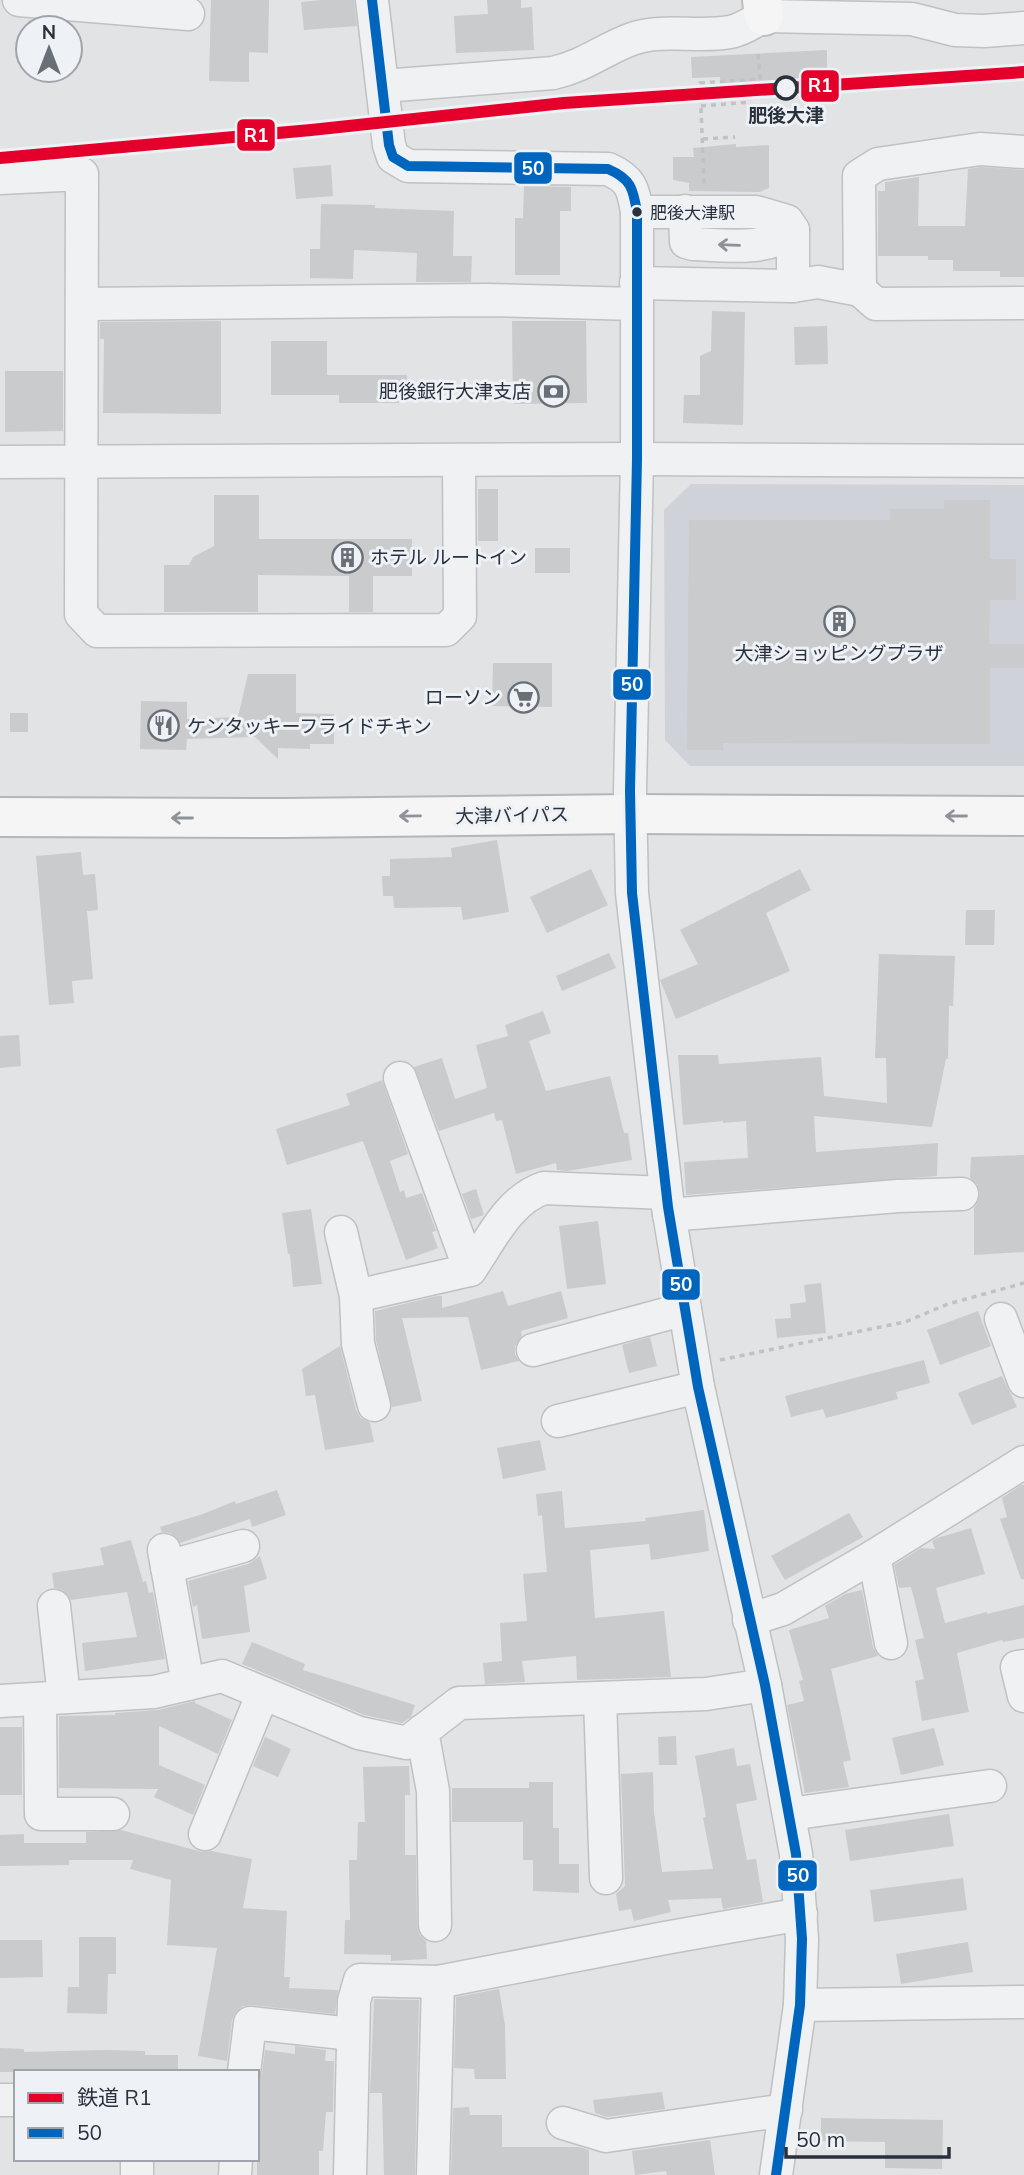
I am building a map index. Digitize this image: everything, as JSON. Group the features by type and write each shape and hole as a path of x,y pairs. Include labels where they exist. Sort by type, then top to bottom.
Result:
{"highway":[{"name":"大津バイパス","path":"0,817 286,818 630,802 1024,790"},
{"name":"大津バイパス","path":"0,793 630,802 1024,817"}],"street":[{"path":"19,0 188,15"},
{"path":"372,0 389,145 393,157 408,166 608,169 623,176 634,191 637,212 637,460 630,802 632,893 668,1204 696,1376 765,1685 790,1814 802,1914 800,2005 776,2175"},
{"path":"383,86 553,73 574,68 633,38 729,32 743,28 763,8 912,19 956,30 985,32 1024,28"},
{"path":"860,290 859,176 878,164 980,149 1024,152"},
{"path":"0,178 82,174 81,614 97,631 446,630 460,616 459,461"},
{"path":"637,212 685,212 686,242 692,244 747,246 784,239 793,230 793,286"},
{"path":"83,304 473,300 793,286 818,282 860,290 876,304 1024,303"},
{"path":"0,462 1024,461"},
{"path":"400,1078 470,1270"},
{"path":"356,1296 470,1270 515,1205 531,1193 544,1188 668,1204 962,1194"},
{"path":"341,1232 356,1296 358,1344 374,1405"},
{"path":"533,1350 685,1309"},
{"path":"1001,1319 1024,1381"},
{"path":"558,1421 696,1376"},
{"path":"749,1620 783,1609 874,1556 1024,1462"},
{"path":"188,1684 165,1558 243,1546"},
{"path":"874,1556 891,1643"},
{"path":"54,1606 52,1698 41,1814 113,1814"},
{"path":"1024,1666 1017,1667 1024,1696"},
{"path":"0,1701 154,1692 222,1676 359,1734 407,1743 459,1703 706,1694 765,1685"},
{"path":"205,1834 263,1693"},
{"path":"600,1698 606,1878"},
{"path":"422,1731 433,1791 435,1926"},
{"path":"790,1814 990,1786"},
{"path":"350,2175 352,2034 354,2001 360,1980 438,1982 802,1914"},
{"path":"433,2175 438,1982"},
{"path":"800,2005 1024,2002"},
{"path":"244,2070 250,2023 352,2034"},
{"path":"563,2123 607,2136 786,2110"}],"path":[{"path":"704,183 699,83 760,79 758,54"},
{"path":"701,106 751,102"},
{"path":"703,139 735,137"},
{"path":"696,1376 905,1322 948,1304 1024,1283"}],"shaded area":[{"name":"大津ショッピングプラザ","path":"691,484 1024,485 1024,766 690,766 665,740 664,510"}],"building":[{"path":"211,0 269,0 268,53 249,52 249,82 209,81"},
{"path":"354,0 357,26 304,30 301,2"},
{"path":"487,0 521,0 521,8 532,7 534,50 456,53 454,16 488,14"},
{"path":"827,50 827,69 806,69 807,81 721,85 720,77 692,78 691,57"},
{"name":"肥後大津駅","path":"736,144 736,147 769,145 769,188 760,192 689,191 689,183 673,180 673,157 694,157 693,148"},
{"path":"331,165 333,196 296,199 293,168"},
{"path":"981,167 1024,170 1024,277 1000,277 1000,271 953,271 953,260 928,260 928,256 878,256 878,191 885,191 885,182 919,177 918,226 965,226 968,169"},
{"path":"524,186 571,187 571,211 560,211 560,275 515,275 515,218 523,218"},
{"path":"321,204 454,211 453,256 472,256 471,282 416,282 417,253 354,250 353,279 310,278 310,249 320,249"},
{"path":"712,311 745,312 743,425 683,423 684,395 700,395 700,356 711,351"},
{"path":"221,321 221,414 103,413 104,339 100,339 100,322"},
{"path":"512,321 586,321 587,403 513,404"},
{"path":"827,326 828,364 795,365 794,327"},
{"path":"271,341 327,341 327,375 407,375 407,403 339,403 339,395 271,395"},
{"path":"5,371 63,371 63,431 5,432"},
{"path":"478,489 498,489 498,541 478,541"},
{"path":"214,495 259,495 259,539 412,539 412,576 373,576 373,612 349,612 349,576 258,575 258,612 164,612 164,565 189,565 193,557 214,546"},
{"name":"大津ショッピングプラザ","path":"944,500 990,500 990,559 1016,559 1016,600 990,600 989,644 1024,644 1024,668 990,668 990,744 723,743 723,750 687,750 689,520 890,520 890,509 944,509"},
{"path":"535,548 570,548 570,573 535,573"},
{"path":"493,663 552,663 552,707 492,706"},
{"path":"248,674 296,674 296,713 334,714 334,744 310,744 310,749 278,748 278,759 255,737 187,739 186,750 140,749 141,701 187,702 187,719 238,717"},
{"path":"10,713 28,713 28,732 10,732"},
{"path":"497,840 509,912 463,920 461,907 394,908 393,896 383,896 382,876 390,876 390,859 452,857 451,848"},
{"path":"81,852 83,875 95,874 98,910 87,911 93,979 72,981 74,1003 49,1005 36,856"},
{"path":"591,869 608,905 547,933 530,897"},
{"path":"800,869 811,890 766,913 790,971 676,1019 660,980 698,964 680,930"},
{"path":"966,910 995,910 994,945 965,945"},
{"path":"609,953 616,968 562,991 556,976"},
{"path":"879,954 955,956 953,1006 949,1006 948,1059 932,1127 814,1116 816,1152 938,1143 937,1176 686,1195 684,1162 748,1158 746,1121 683,1125 678,1055 718,1055 719,1064 821,1057 824,1096 887,1103 886,1058 875,1058"},
{"path":"543,1011 551,1033 529,1041 546,1091 610,1076 624,1133 628,1133 632,1160 567,1171 557,1170 556,1163 516,1174 502,1120 496,1121 494,1113 439,1131 414,1067 442,1058 455,1099 487,1088 476,1045 508,1036 505,1025"},
{"path":"19,1035 21,1066 0,1068 0,1036"},
{"path":"382,1080 408,1154 390,1161 400,1192 404,1190 406,1198 422,1193 436,1231 432,1232 438,1248 406,1260 363,1141 287,1165 276,1129 350,1105 346,1094"},
{"path":"1024,1155 1024,1252 974,1255 974,1208 980,1193 977,1184 970,1178 971,1157"},
{"path":"476,1189 484,1215 471,1219 462,1194"},
{"path":"311,1209 322,1284 293,1287 282,1213"},
{"path":"598,1221 606,1284 567,1289 559,1226"},
{"path":"821,1283 826,1333 777,1338 775,1319 791,1318 790,1304 806,1302 804,1285"},
{"path":"503,1291 508,1306 561,1291 568,1318 521,1331 522,1336 515,1346 519,1361 481,1370 468,1317 402,1318 422,1401 392,1407 376,1341 375,1311 437,1296 442,1296 442,1308"},
{"path":"978,1311 991,1346 940,1365 927,1330"},
{"path":"650,1337 657,1366 629,1373 622,1345"},
{"path":"340,1346 356,1410 361,1418 370,1423 374,1442 325,1450 315,1395 306,1396 302,1369"},
{"path":"924,1360 930,1383 896,1392 898,1399 826,1418 823,1409 791,1417 785,1396"},
{"path":"1002,1376 1017,1407 972,1425 958,1393"},
{"path":"540,1440 546,1470 503,1479 497,1448"},
{"path":"1024,1485 1024,1579 1021,1579 1000,1519 1007,1517 1002,1498"},
{"path":"277,1490 286,1515 252,1527 250,1519 180,1543 171,1533 162,1532 160,1527 235,1501 236,1504"},
{"path":"562,1491 565,1528 646,1521 645,1518 704,1510 709,1551 651,1560 649,1544 590,1550 595,1618 664,1611 671,1677 577,1680 576,1656 522,1661 525,1682 485,1684 483,1663 502,1661 500,1623 527,1621 523,1574 547,1572 542,1515 538,1516 536,1494"},
{"path":"849,1513 863,1537 785,1580 771,1556"},
{"path":"971,1528 985,1574 936,1588 945,1623 1024,1605 1024,1638 1002,1640 957,1653 969,1712 922,1721 915,1681 924,1679 915,1640 924,1638 911,1587 899,1588 894,1565 921,1548 935,1549 932,1541 937,1538"},
{"path":"131,1540 143,1582 146,1581 149,1593 153,1592 165,1659 85,1671 82,1643 137,1637 127,1592 71,1600 62,1590 54,1588 52,1573 104,1565 100,1548"},
{"path":"260,1556 267,1579 244,1586 250,1632 202,1639 197,1605 193,1607 188,1581 248,1564"},
{"path":"862,1590 873,1647 878,1656 831,1669 851,1760 843,1762 849,1787 805,1793 787,1705 804,1701 799,1681 803,1680 789,1630 829,1618 825,1606 845,1594"},
{"path":"252,1642 305,1664 303,1670 415,1705 411,1717 402,1723 364,1715 242,1664"},
{"path":"195,1701 232,1720 218,1754 159,1726 159,1765 205,1785 193,1815 154,1797 158,1789 59,1788 59,1716 115,1715 158,1710"},
{"path":"0,1727 22,1727 22,1795 0,1795"},
{"path":"934,1728 944,1765 901,1775 892,1738"},
{"path":"676,1736 677,1765 659,1765 658,1737"},
{"path":"265,1737 291,1749 278,1777 253,1766"},
{"path":"734,1748 737,1766 750,1764 757,1800 736,1804 747,1860 756,1859 763,1902 723,1909 721,1898 668,1900 671,1912 634,1921 631,1909 619,1911 616,1894 625,1886 621,1774 653,1772 654,1812 662,1872 713,1869 695,1756"},
{"path":"409,1766 410,1795 405,1795 405,1855 416,1855 417,1925 419,1934 426,1941 427,1959 391,1961 391,1955 344,1954 345,1920 350,1920 349,1860 357,1860 358,1822 365,1822 363,1767"},
{"path":"529,1782 553,1782 553,1828 559,1828 559,1864 579,1864 579,1893 533,1891 533,1860 523,1860 523,1822 452,1822 452,1788 529,1788"},
{"path":"949,1814 954,1846 850,1861 845,1830"},
{"path":"121,1830 202,1852 211,1851 252,1859 243,1908 287,1911 284,1977 290,1977 289,1988 338,1990 335,2014 243,2006 232,2020 227,2061 198,2056 217,1948 167,1945 171,1880 130,1869 133,1860 69,1860 69,1865 0,1866 0,1835 24,1834 24,1843 86,1843 86,1832"},
{"path":"963,1878 967,1910 874,1922 870,1890"},
{"path":"79,1937 116,1937 116,1974 108,1974 107,2014 67,2013 68,1987 79,1987"},
{"path":"0,1940 42,1940 43,1977 0,1978"},
{"path":"968,1942 973,1972 901,1984 896,1954"},
{"path":"499,1989 505,2025 506,2079 475,2079 474,2069 454,2068 456,1997"},
{"path":"374,1999 419,2000 415,2175 384,2175 382,2093 370,2093"},
{"path":"295,2046 326,2050 325,2061 334,2061 333,2112 326,2112 323,2151 319,2151 319,2175 257,2175 259,2080 265,2050 295,2054"},
{"path":"0,2048 24,2049 24,2052 105,2050 145,2051 145,2055 178,2055 178,2070 0,2072"},
{"path":"662,2092 665,2109 607,2117 595,2113 593,2100"},
{"path":"469,2107 470,2115 502,2115 502,2147 579,2147 589,2150 589,2175 451,2175 453,2108"},
{"path":"821,2118 943,2120 942,2169 885,2168 885,2142 821,2141"},
{"path":"710,2140 715,2175 667,2175 666,2171 635,2175 632,2151"}],"rail line":[{"name":"R1","path":"0,158 311,130 564,103 1024,72"}],"transit line":[{"name":"50","path":"372,0 389,145 393,157 408,166 608,169 630,185 636,204 637,459 630,791 632,893 668,1207 698,1387 765,1685 796,1854 802,1939 800,2005 776,2175"}],"place":[{"name":"肥後大津","path":"786,88"},
{"name":"肥後大津駅","path":"637,212"},
{"name":"肥後銀行大津支店","path":"554,391"},
{"name":"ホテル ルートイン","path":"347,557"},
{"name":"大津ショッピングプラザ","path":"839,622"},
{"name":"ローソン","path":"524,697"},
{"name":"ケンタッキーフライドチキン","path":"164,726"}]}
